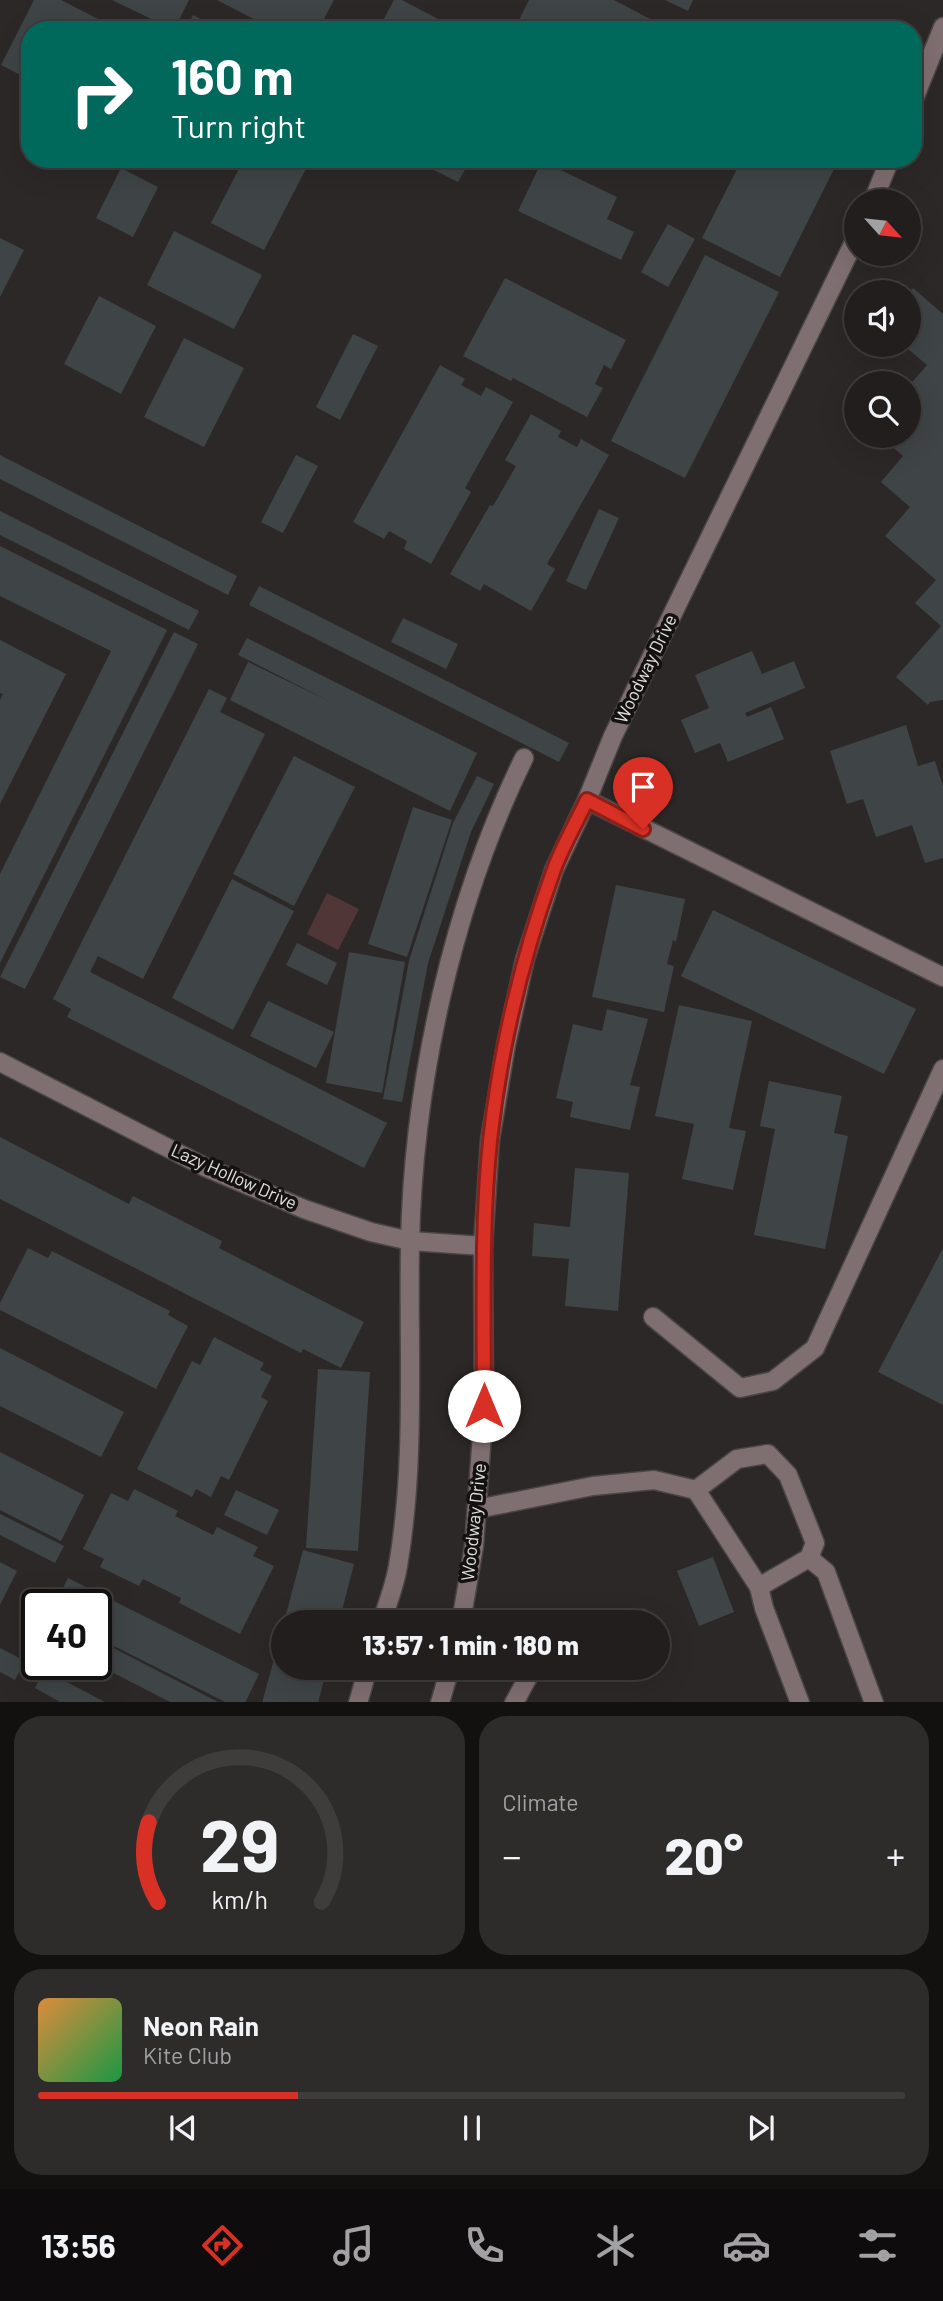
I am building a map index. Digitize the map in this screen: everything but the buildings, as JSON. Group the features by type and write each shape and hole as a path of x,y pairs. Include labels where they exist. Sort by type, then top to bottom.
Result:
{"street":[{"path":"922,79 943,27"},
{"path":"878,189 886,168"},
{"name":"Woodway Drive","path":"463,1610 474,1546 484,1406 484,1245 490,1140 506,1045 525,959 554,870 613,736 844,262"},
{"path":"386,1610 398,1568 409,1467 410,1241 417,1135 430,1054 471,884 502,803 524,758"},
{"path":"587,800 943,977"},
{"name":"Lazy Hollow Drive","path":"0,1062 205,1167 304,1209 371,1232 410,1241 484,1245"},
{"path":"653,1317 740,1388 773,1381 815,1349 943,1069"},
{"path":"696,1490 737,1459 768,1454 788,1475 815,1543 809,1558 759,1587"},
{"path":"477,1509 593,1486 654,1480 696,1490 759,1587 764,1608 800,1702"},
{"path":"809,1558 826,1573 874,1702"},
{"path":"358,1702 365,1680"},
{"path":"440,1702 447,1680"},
{"path":"515,1702 526,1680"}],"shaded area":[{"path":"327,893 359,909 338,950 307,934"}],"route":[{"path":"484,1406 484,1245 490,1140 506,1045 525,959 554,870 587,800 643,829"}]}
